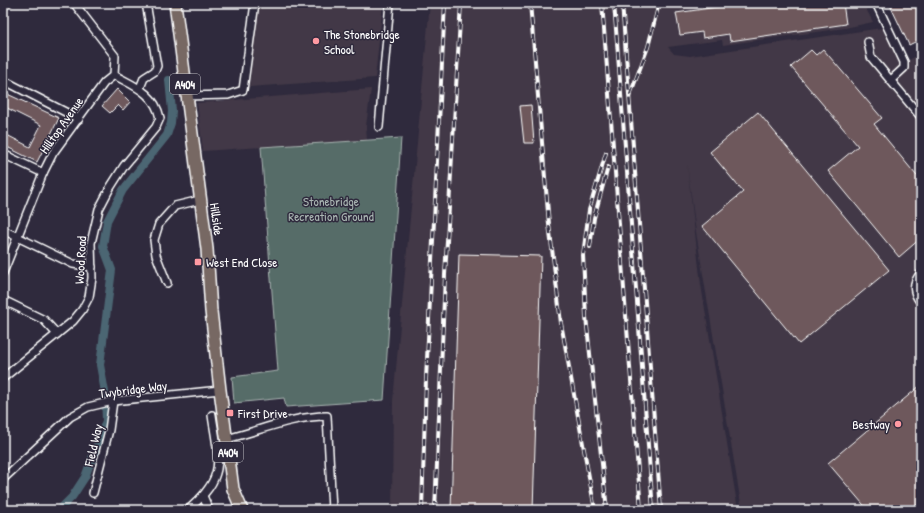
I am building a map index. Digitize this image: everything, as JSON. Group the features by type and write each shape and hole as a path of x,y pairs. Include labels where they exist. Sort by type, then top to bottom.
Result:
{"main road":[{"name":"Hillside","path":"176,3 186,96 207,249 211,310 226,439 233,489 242,510"}],"street":[{"path":"3,5 9,3"},
{"path":"74,3 115,56 114,75"},
{"path":"140,88 144,78 155,71 157,66 146,3"},
{"path":"186,96 228,95 243,90 255,3"},
{"path":"379,127 390,3"},
{"path":"876,3 904,62 904,68 891,80"},
{"path":"868,42 871,57 921,117"},
{"name":"Wood Road","path":"3,378 73,321 82,310 90,291 92,267 91,243 99,209 124,166 156,127 160,118 154,102 140,88 114,75"},
{"name":"Hilltop Avenue","path":"3,273 43,173 54,153 109,78 114,75"},
{"path":"3,80 78,119"},
{"path":"3,154 43,173"},
{"path":"167,283 156,256 154,240 159,224 175,206 200,200"},
{"path":"3,230 73,264 92,267"},
{"path":"921,273 915,282 914,291 921,303"},
{"path":"3,300 44,320 57,334"},
{"name":"Twybridge Way","path":"3,479 70,417 88,407 112,402 220,390"},
{"name":"Field Way","path":"93,493 109,430 112,402"},
{"path":"188,510 203,496 216,473 217,459 212,415"},
{"path":"226,439 251,434 280,424 328,416 332,510"},
{"path":"203,496 209,510"}],"shaded area":[{"name":"The Stonebridge School","path":"258,3 383,3 375,78 249,87"},
{"path":"430,3 863,3 873,22 845,28 723,45 722,40 668,47 674,54 690,56 882,28 901,65 921,53 921,510 742,510 696,232 687,164 701,285 738,510 392,510 393,401"},
{"path":"371,89 366,126 367,140 203,151 197,103"}],"green space":[{"name":"Stonebridge Recreation Ground","path":"401,138 384,400 286,407 284,398 234,403 232,377 278,371 261,147"}],"building":[{"path":"745,3 843,3 846,24 730,41 729,34 703,38 702,32 680,35 676,13"},
{"path":"889,3 921,3 921,39 909,45"},
{"path":"823,49 882,118 874,124 921,181 921,238 899,257 828,171 858,146 791,67 811,50 816,55"},
{"path":"117,89 130,102 123,110 118,105 110,113 102,106"},
{"path":"3,92 59,118 37,162 3,145 3,133 30,147 41,125 3,106"},
{"path":"531,105 534,143 524,143 520,106"},
{"path":"758,112 889,270 799,344 702,226 743,192 710,152"},
{"path":"459,254 541,256 533,510 451,510"},
{"name":"Bestway","path":"921,385 921,502 911,510 868,510 828,463"}],"waterway":[{"path":"59,510 72,497 85,477 106,421 105,392 100,365 112,270 103,246 107,221 123,190 167,135 171,123 172,111 169,80"}],"railway":[{"path":"422,510 426,379 445,3"},
{"path":"435,510 445,275 461,3"},
{"path":"530,3 549,224 561,323 595,510"},
{"path":"602,3 641,510"},
{"path":"614,3 653,510"},
{"path":"622,3 661,510"},
{"path":"630,95 648,47 659,3"},
{"path":"606,153 589,210 583,255 586,317 607,510"},
{"path":"590,247 594,218 608,167"}],"place":[{"name":"The Stonebridge School","path":"316,41"},
{"name":"West End Close","path":"198,262"},
{"name":"First Drive","path":"230,413"},
{"name":"Bestway","path":"898,424"}]}
